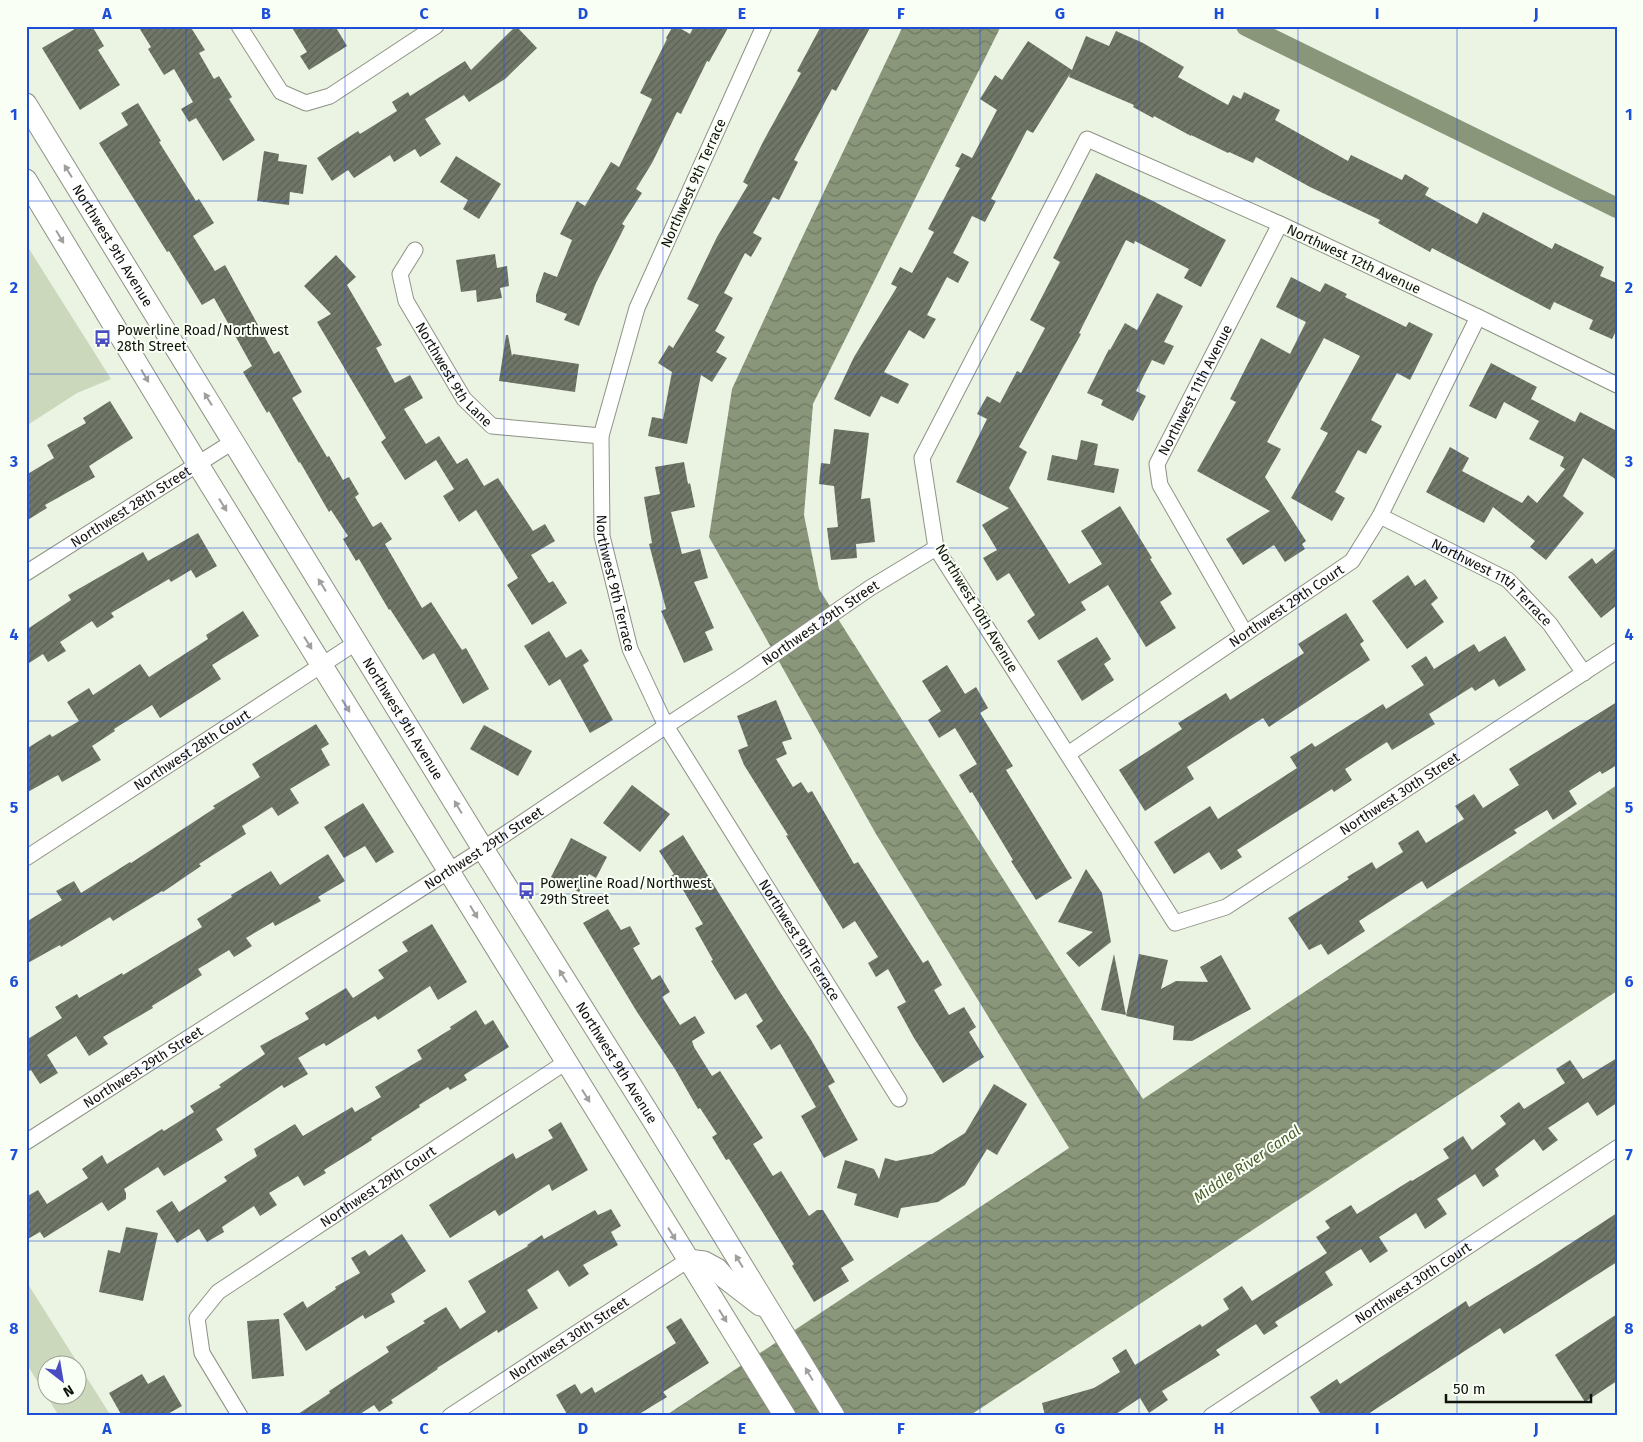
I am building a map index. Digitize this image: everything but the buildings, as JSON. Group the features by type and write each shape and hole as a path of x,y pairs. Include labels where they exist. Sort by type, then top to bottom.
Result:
{"main road":[{"name":"Northwest 9th Avenue","path":"29,113 234,441 483,849 659,1130 834,1416"},
{"path":"26,180 197,464 785,1416"},
{"path":"688,1260 704,1262 717,1269 725,1278 771,1312"}],"street":[{"path":"239,26 281,92 306,103 330,96 436,26"},
{"name":"Northwest 9th Terrace","path":"764,26 637,308 600,436 602,536 630,649 666,726 899,1099"},
{"name":"Northwest 12th Avenue","path":"1087,139 1280,224 1617,385"},
{"name":"Northwest 10th Avenue","path":"1087,139 922,458 936,548 1175,923"},
{"name":"Northwest 11th Avenue","path":"1245,633 1160,485 1157,464 1280,224"},
{"name":"Northwest 9th Lane","path":"415,250 400,274 406,301 464,399 492,426 600,436"},
{"name":"Northwest 29th Court","path":"1068,754 1352,561 1380,516 1478,317"},
{"name":"Northwest 28th Street","path":"26,573 234,441"},
{"name":"Northwest 11th Terrace","path":"1380,516 1508,580 1550,624 1584,673"},
{"name":"Northwest 29th Street","path":"26,1142 483,849 747,673 870,588 936,548"},
{"name":"Northwest 28th Court","path":"26,858 357,642"},
{"name":"Northwest 30th Street","path":"1175,923 1226,907 1617,652"},
{"name":"Northwest 29th Court","path":"240,1416 202,1353 197,1318 218,1292 566,1062"},
{"name":"Northwest 30th Court","path":"1211,1416 1617,1148"},
{"name":"Northwest 30th Street","path":"450,1416 688,1260"}],"shaded area":[{"path":"26,244 111,379 77,393 26,426"},
{"path":"26,1281 72,1354 38,1354 38,1382 26,1363"},
{"path":"88,1379 111,1416 59,1416 52,1404 88,1404"}],"water":[{"name":"Middle River Canal","path":"903,26 1001,26 813,404 804,515 819,589 1143,1099 1617,785 1617,991 969,1416 665,1416 1069,1148 876,834 709,537 732,389"}],"waterway":[{"path":"1246,26 1617,208"}],"place":[{"name":"Powerline Road/Northwest 28th Street","path":"103,338"},
{"name":"Powerline Road/Northwest 29th Street","path":"526,891"}]}
